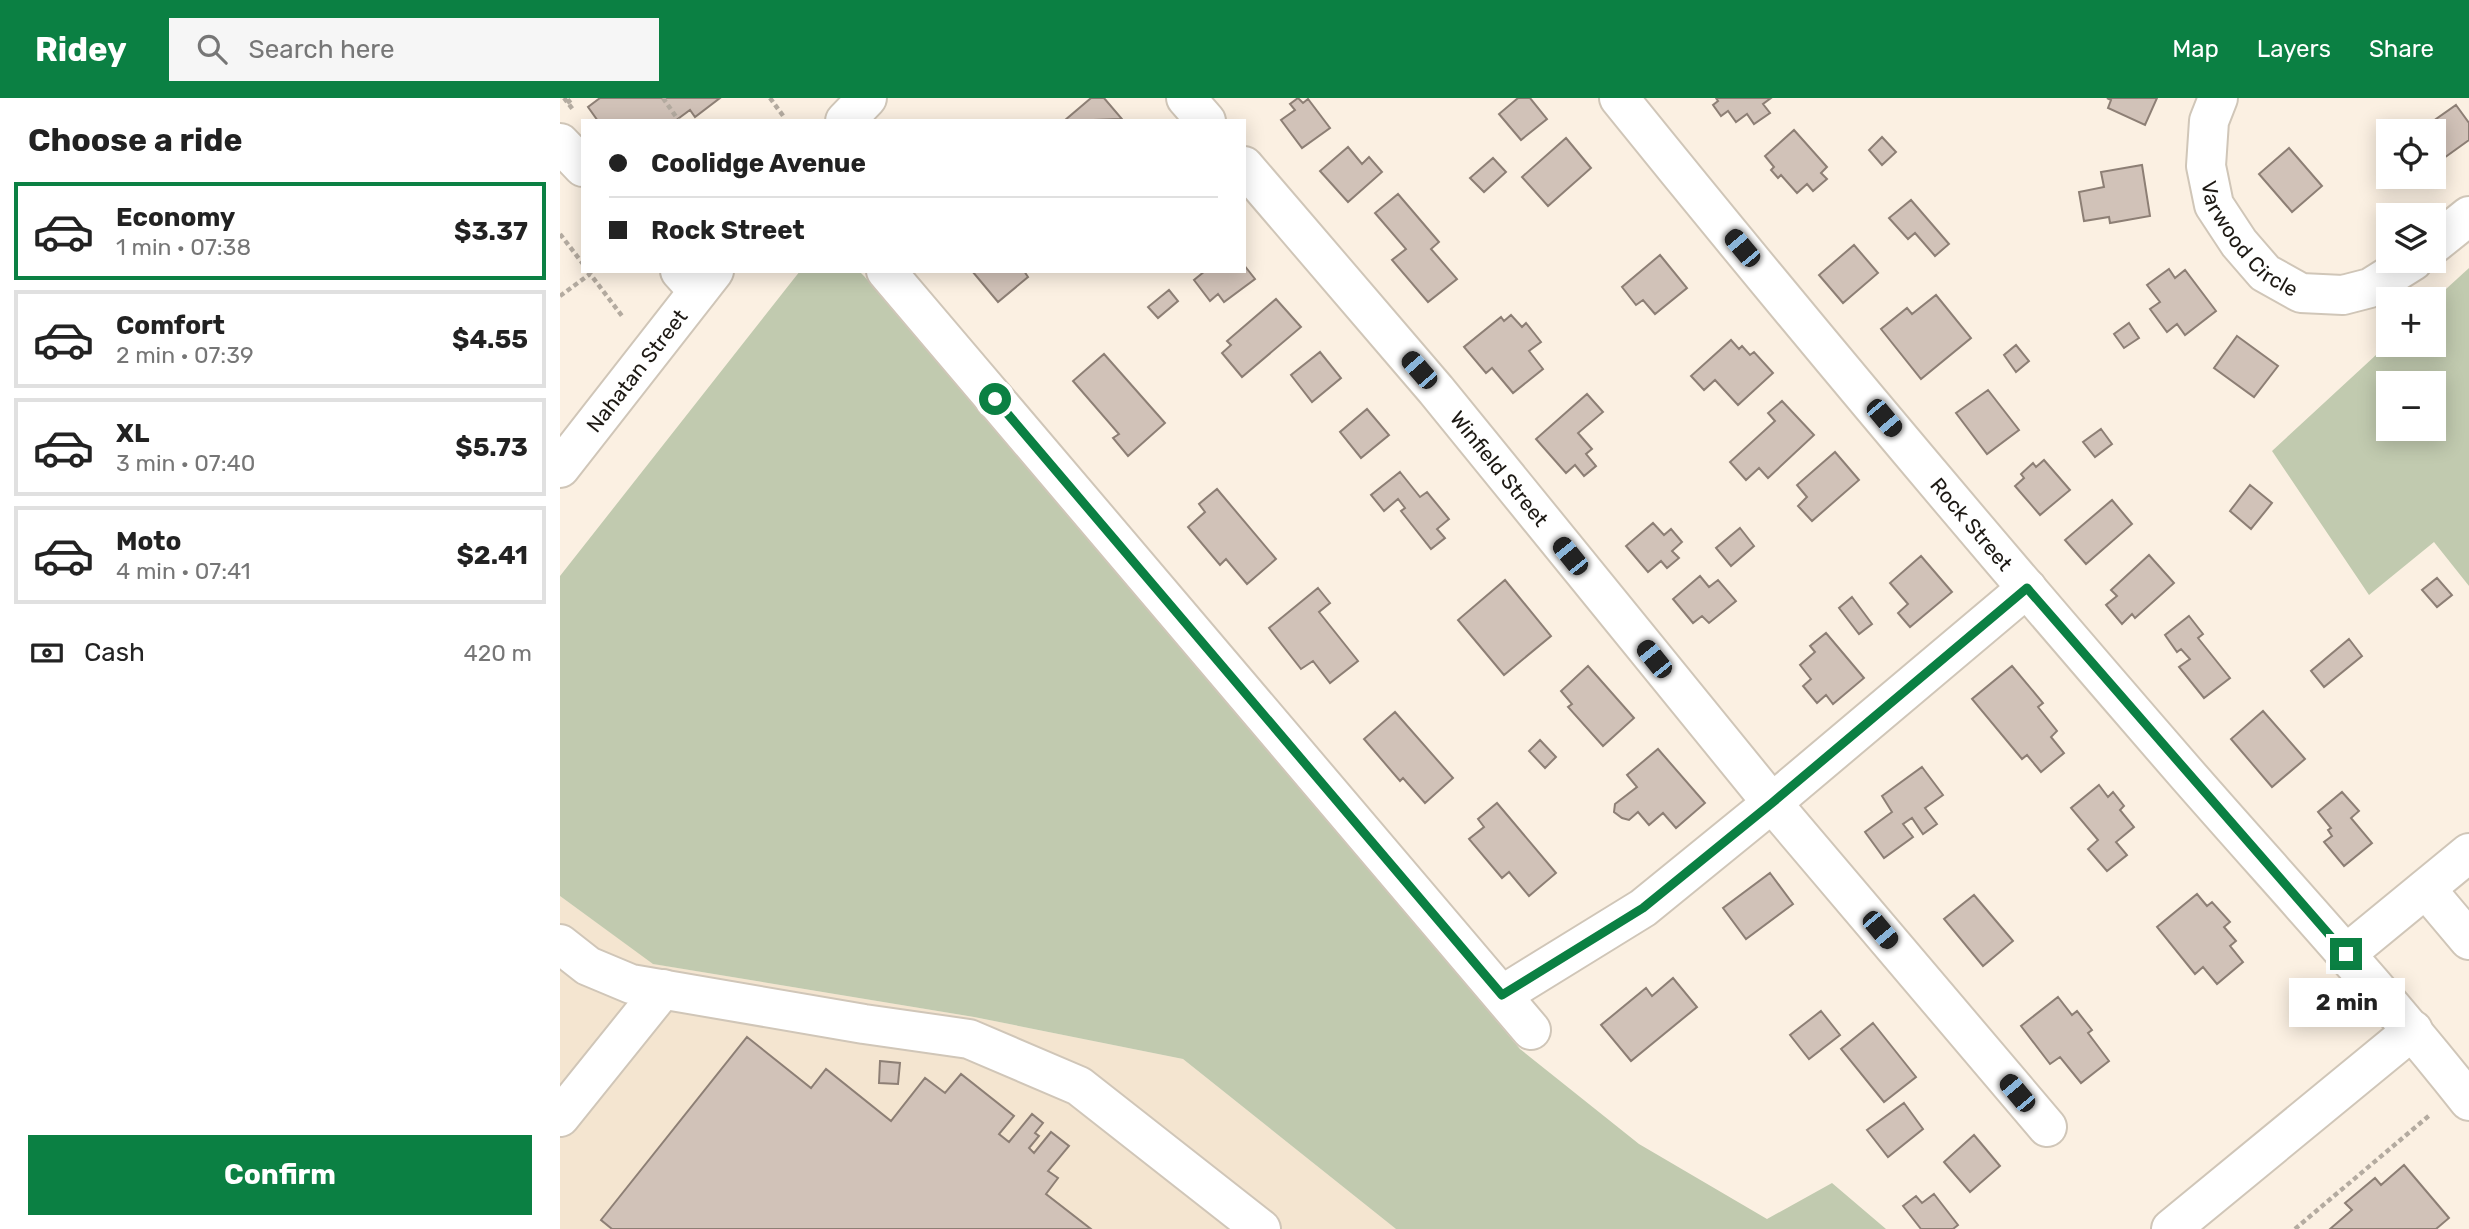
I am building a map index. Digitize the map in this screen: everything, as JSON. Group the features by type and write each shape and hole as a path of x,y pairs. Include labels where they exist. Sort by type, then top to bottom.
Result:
{"street":[{"path":"847,119 867,98"},
{"path":"1186,98 1204,119"},
{"name":"Rock Street","path":"1619,98 1706,206 2027,588 2413,1030 2469,1101"},
{"name":"Varwood Circle","path":"2218,98 2209,121 2206,166 2214,205 2239,243 2265,273 2301,293 2343,295 2370,288 2394,273"},
{"path":"560,142 581,165"},
{"name":"Winfield Street","path":"1246,168 1436,390 1772,803 2047,1128"},
{"path":"2446,234 2469,216"},
{"path":"888,273 1531,1030"},
{"name":"Nahatan Street","path":"560,468 698,278"},
{"path":"1502,995 1643,908 2027,588"},
{"path":"2346,954 2469,853"},
{"path":"2426,889 2469,940"},
{"path":"560,944 588,966 631,984 969,1039 1079,1086 1261,1229"},
{"path":"560,1117 663,989"},
{"path":"2171,1229 2413,1030"}],"path":[{"path":"567,103 573,98"},
{"path":"663,98 678,119"},
{"path":"770,98 784,117"},
{"path":"560,233 581,261"},
{"path":"560,296 589,273 622,316"},
{"path":"2295,1229 2431,1114"}],"shaded area":[{"path":"560,896 654,964 974,1017 1183,1059 1396,1229 560,1229"}],"green space":[{"path":"2469,268 2469,586 2434,542 2369,595 2272,451 2376,355 2446,357 2446,289"},
{"path":"798,273 861,273 1156,616 1520,1049 1639,1144 1767,1219 1832,1183 1886,1229 1396,1229 1183,1059 974,1017 653,964 560,896 560,576"}],"building":[{"path":"600,98 720,98 695,117 690,110 678,119 597,119 588,107"},
{"path":"1091,98 1104,98 1122,119 1066,119"},
{"path":"1298,98 1303,103 1308,99 1330,128 1302,148 1281,120 1295,110 1290,104"},
{"path":"1518,98 1530,98 1547,119 1521,140 1499,114"},
{"path":"1716,98 1771,98 1763,104 1770,113 1754,124 1747,114 1736,122 1728,111 1721,116 1713,105 1718,101"},
{"path":"2107,98 2157,98 2145,125 2108,108 2111,100"},
{"path":"2456,105 2469,123 2469,140 2446,157 2446,119 2436,119"},
{"path":"1794,130 1827,167 1821,173 1827,179 1813,191 1807,184 1797,193 1781,175 1778,178 1771,170 1774,167 1765,156"},
{"path":"1882,137 1896,152 1882,165 1869,150"},
{"path":"1566,138 1591,168 1548,206 1522,177"},
{"path":"1348,147 1362,164 1369,157 1382,172 1348,202 1320,171"},
{"path":"2289,148 2322,186 2292,212 2259,174"},
{"path":"1493,158 1506,172 1484,192 1470,178"},
{"path":"2142,165 2150,216 2110,223 2109,217 2084,221 2079,192 2104,187 2101,172"},
{"path":"1398,194 1439,242 1431,249 1457,279 1428,302 1392,260 1406,249 1375,213"},
{"path":"1911,200 1949,244 1935,256 1915,233 1908,239 1889,218"},
{"path":"1854,245 1878,273 1843,303 1819,275"},
{"path":"1660,255 1687,288 1655,314 1643,300 1636,305 1622,287"},
{"path":"1246,268 1255,279 1224,302 1218,294 1210,301 1194,280 1203,273 1246,273"},
{"path":"2169,269 2175,278 2185,270 2216,311 2185,335 2177,324 2167,332 2150,309 2160,302 2147,285"},
{"path":"974,273 1025,273 1028,277 998,302"},
{"path":"1169,290 1178,301 1158,318 1148,307"},
{"path":"1936,295 1971,338 1921,379 1881,329 1907,308 1912,314"},
{"path":"1276,299 1301,327 1242,377 1222,353 1231,345 1227,341"},
{"path":"1511,315 1522,327 1526,323 1541,342 1529,351 1543,369 1513,393 1492,368 1486,373 1464,347 1501,317 1504,321"},
{"path":"2129,323 2139,338 2124,348 2114,334"},
{"path":"2237,336 2278,366 2254,397 2214,368"},
{"path":"1731,340 1739,349 1742,346 1750,355 1754,352 1773,373 1738,405 1715,380 1704,390 1691,376"},
{"path":"2016,345 2029,361 2016,372 2004,355"},
{"path":"1320,352 1341,378 1312,402 1291,375"},
{"path":"1104,354 1165,423 1128,456 1113,438 1119,434 1073,381"},
{"path":"1988,390 2019,430 1987,454 1956,413"},
{"path":"1587,394 1603,412 1578,433 1592,449 1586,454 1596,466 1584,476 1575,465 1566,473 1536,439"},
{"path":"1782,401 1814,435 1768,478 1759,468 1746,480 1730,462 1775,421 1768,413"},
{"path":"1367,409 1389,435 1361,458 1340,432"},
{"path":"2101,429 2112,444 2095,457 2083,442"},
{"path":"1835,452 1859,480 1812,521 1798,506 1807,497 1797,485"},
{"path":"2044,460 2070,490 2040,515 2015,486 2024,478 2021,474 2033,463 2036,467"},
{"path":"1400,472 1420,497 1427,492 1449,519 1437,529 1445,538 1431,549 1401,511 1405,508 1398,499 1384,511 1371,495"},
{"path":"2250,485 2272,503 2251,529 2230,511"},
{"path":"1217,489 1276,559 1247,584 1226,559 1220,565 1188,527 1205,512 1199,504"},
{"path":"2112,500 2132,524 2086,564 2065,540"},
{"path":"1653,523 1664,535 1671,529 1682,542 1672,551 1679,558 1667,568 1661,561 1648,572 1626,546"},
{"path":"1740,528 1754,546 1731,566 1716,548"},
{"path":"2149,555 2174,583 2135,618 2132,614 2122,624 2106,605 2117,596 2111,590"},
{"path":"1921,556 1952,592 1910,627 1898,613 1908,604 1890,583"},
{"path":"1700,576 1709,587 1718,580 1736,601 1709,623 1702,616 1693,623 1673,599"},
{"path":"2437,578 2452,595 2437,607 2422,590"},
{"path":"1505,580 1551,636 1504,675 1458,620"},
{"path":"1318,588 1330,603 1319,612 1358,661 1330,683 1313,661 1301,669 1269,628"},
{"path":"1852,597 1872,624 1859,634 1839,608"},
{"path":"2189,616 2203,634 2198,638 2230,678 2204,698 2179,667 2190,659 2181,649 2177,652 2165,635"},
{"path":"1826,633 1864,678 1833,704 1826,695 1817,703 1803,686 1811,679 1800,665 1815,652 1810,646"},
{"path":"2349,639 2362,656 2324,687 2311,671"},
{"path":"1588,666 1634,718 1603,746 1568,707 1572,704 1561,691"},
{"path":"2012,666 2043,703 2038,707 2057,731 2051,737 2064,753 2041,772 2027,755 2022,759 1972,699"},
{"path":"2263,711 2305,759 2272,787 2231,739"},
{"path":"1395,712 1453,778 1425,803 1403,778 1400,781 1364,739"},
{"path":"1540,740 1556,757 1545,768 1529,751"},
{"path":"1658,749 1705,803 1676,828 1663,813 1649,825 1638,812 1629,820 1614,812 1615,804 1637,787 1627,775"},
{"path":"1922,767 1943,795 1925,808 1937,824 1923,834 1912,818 1903,824 1913,837 1884,858 1865,832 1892,812 1882,796"},
{"path":"2099,785 2108,797 2113,792 2124,806 2120,810 2134,827 2116,842 2127,855 2107,871 2088,849 2098,840 2071,808"},
{"path":"2342,792 2359,811 2351,818 2372,843 2344,866 2324,842 2332,836 2328,830 2331,828 2318,812"},
{"path":"1497,803 1556,873 1529,896 1509,872 1502,878 1469,839 1484,827 1478,819"},
{"path":"1770,873 1793,904 1746,939 1723,908"},
{"path":"2197,894 2207,906 2212,902 2230,922 2224,927 2236,941 2230,946 2243,962 2217,984 2203,967 2195,974 2157,927"},
{"path":"1974,895 2013,941 1983,966 1944,919"},
{"path":"1673,978 1697,1007 1631,1061 1601,1025 1646,988 1652,996"},
{"path":"2058,997 2072,1015 2077,1011 2092,1030 2088,1033 2109,1061 2081,1083 2060,1057 2050,1064 2021,1026"},
{"path":"1821,1011 1840,1035 1809,1059 1790,1035"},
{"path":"1873,1023 1916,1077 1884,1102 1841,1049"},
{"path":"747,1037 811,1088 826,1069 891,1121 925,1078 945,1093 961,1074 1014,1116 999,1134 1009,1142 1032,1114 1043,1123 1035,1133 1039,1136 1029,1148 1034,1153 1051,1132 1069,1146 1048,1171 1058,1178 1046,1194 1091,1229 612,1229 601,1220"},
{"path":"880,1061 900,1063 898,1084 879,1083"},
{"path":"1904,1103 1923,1129 1888,1157 1867,1130"},
{"path":"1974,1135 2000,1166 1970,1192 1944,1162"},
{"path":"2404,1165 2449,1218 2436,1229 2330,1229 2352,1210 2345,1203 2375,1178 2381,1185"},
{"path":"1934,1194 1958,1225 1953,1229 1921,1229 1903,1206 1916,1196 1922,1203"}],"route":[{"path":"995,399 1502,995 1643,908 2027,588 2346,954"}]}
